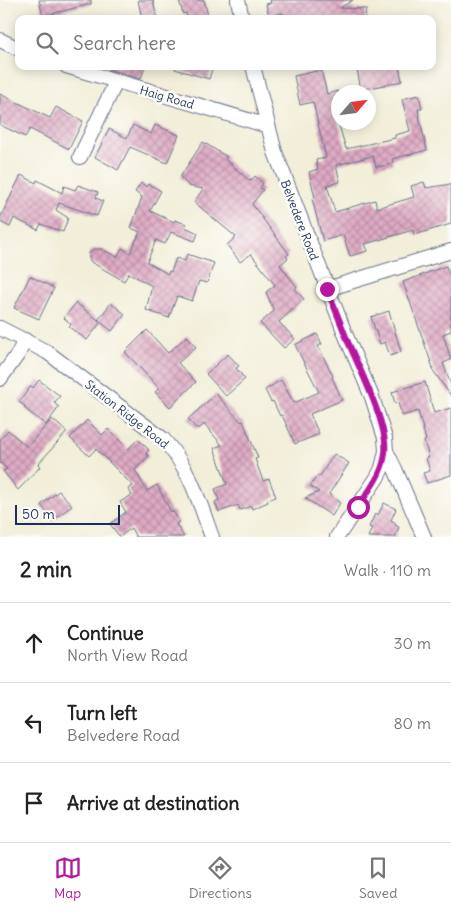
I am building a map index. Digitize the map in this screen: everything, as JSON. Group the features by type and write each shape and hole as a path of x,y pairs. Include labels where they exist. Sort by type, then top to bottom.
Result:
{"street":[{"path":"238,0 241,15"},
{"path":"0,40 15,47"},
{"name":"Haig Road","path":"78,70 268,126"},
{"name":"Belvedere Road","path":"254,70 274,152 327,289 372,397 385,438 386,451 424,537"},
{"path":"80,157 116,82"},
{"path":"327,289 451,251"},
{"name":"Station Ridge Road","path":"0,328 47,352 163,439 177,455 190,476 212,537"},
{"path":"0,379 18,354 25,340"},
{"path":"338,537 377,478 382,468 386,451"}],"building":[{"path":"39,0 91,0 91,4 43,15"},
{"path":"138,0 153,0 156,15 141,15"},
{"path":"179,0 204,0 208,15 183,14"},
{"path":"270,0 353,0 340,8 366,9 365,15 283,15 283,13 269,15 266,4 271,3"},
{"path":"111,70 144,70 141,79"},
{"path":"178,70 212,70 209,79"},
{"path":"321,70 327,94 331,93 331,130 340,130 346,149 395,138 395,135 410,131 402,99 419,95 422,109 418,109 427,150 392,159 393,164 376,167 373,156 336,165 340,182 327,185 335,212 375,200 377,208 414,197 411,186 424,182 426,188 451,184 451,224 414,235 413,230 365,244 368,251 350,256 343,235 323,241 312,199 315,198 309,172 318,169 316,160 326,158 313,102 300,105 294,76"},
{"path":"357,70 400,70 402,81 376,87 376,85 360,85"},
{"path":"0,94 50,118 56,107 83,121 69,149 30,129 25,137 0,125"},
{"path":"133,125 151,134 155,125 179,135 167,163 130,147 118,170 95,157 109,129 127,138"},
{"path":"203,142 227,157 225,159 250,181 255,176 263,183 260,188 263,190 252,204 289,254 286,256 288,258 280,265 297,287 295,289 304,299 279,322 295,339 284,348 260,323 274,311 266,292 275,285 251,254 240,262 227,245 236,237 194,202 203,189 189,186 180,177"},
{"path":"21,175 36,183 37,180 62,193 64,186 75,190 78,185 98,192 96,198 103,201 97,216 59,203 56,210 68,218 63,232 41,224 38,230 14,218 10,227 0,222 0,218"},
{"path":"141,183 147,187 149,184 161,191 150,211 174,222 175,220 186,224 185,227 198,233 195,241 171,232 165,244 156,240 147,262 168,274 169,271 171,272 176,258 185,261 187,254 214,263 207,283 199,281 192,301 177,296 169,318 146,310 152,286 129,273 124,281 91,262 89,258 89,253 94,249 102,249 117,257 122,248 130,253 140,232 131,228 142,197 135,192"},
{"path":"446,266 451,279 451,331 443,334 451,360 443,363 451,385 451,396 432,369 403,282"},
{"path":"30,276 54,288 39,319 14,308"},
{"path":"76,303 101,322 87,340 69,327 71,324 64,318"},
{"path":"111,303 125,314 112,331 98,320"},
{"path":"389,311 401,352 390,356 385,342 380,344 371,317"},
{"path":"147,330 168,353 187,336 196,347 178,363 196,382 170,407 155,392 159,388 125,352"},
{"path":"317,334 322,344 318,346 333,376 342,400 310,414 319,434 295,444 282,415 280,416 265,390 281,380 294,403 319,392 295,345"},
{"path":"228,354 239,366 236,368 245,379 226,396 206,374"},
{"path":"39,380 60,396 54,403 59,407 46,425 19,402 31,386 33,388"},
{"path":"425,382 434,413 451,408 451,475 427,483 423,473 430,471 426,458 429,457 418,411 402,416 398,403 395,404 392,392"},
{"path":"216,394 241,422 243,421 258,458 255,459 263,481 269,479 276,497 252,509 251,506 240,510 238,505 219,512 215,502 219,500 215,489 227,484 214,448 222,445 204,424 200,428 196,428 188,419"},
{"path":"52,419 67,432 38,464 40,467 18,490 3,471 7,469 0,463 0,440 8,430 27,447"},
{"path":"87,420 102,435 108,429 128,449 138,439 149,450 146,453 149,456 135,470 147,491 157,485 171,512 173,511 179,522 176,524 184,537 136,537 131,528 120,537 110,524 126,512 120,502 132,495 128,489 133,486 96,449 89,456 70,438"},
{"path":"334,454 349,463 329,494 340,503 332,516 305,498 319,492 310,486 317,476 320,476"},
{"path":"59,491 72,505 53,521 41,505"},
{"path":"384,503 396,509 391,520 399,527 395,537 368,537 372,528 369,527 375,514 378,515"}],"route":[{"path":"327,289 372,397 385,438 386,451 382,468 358,507"}]}
